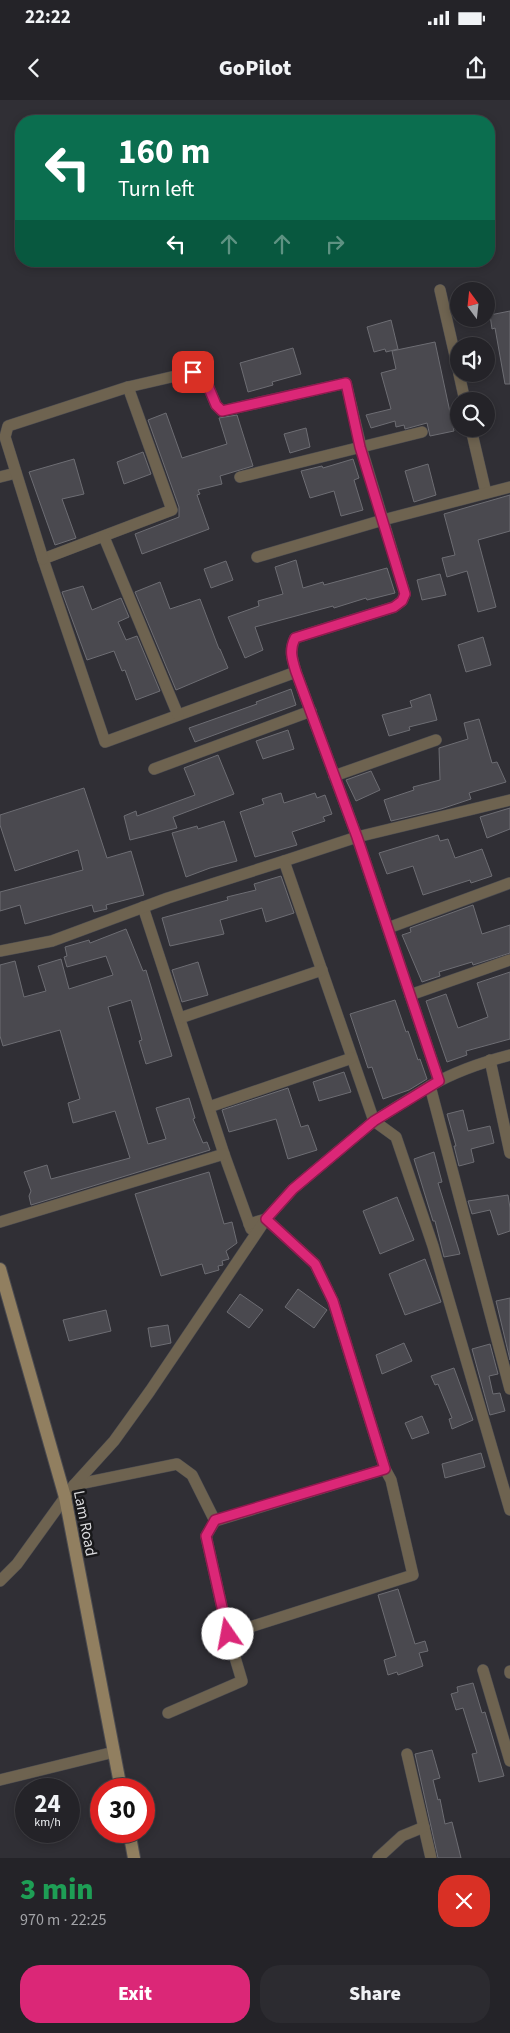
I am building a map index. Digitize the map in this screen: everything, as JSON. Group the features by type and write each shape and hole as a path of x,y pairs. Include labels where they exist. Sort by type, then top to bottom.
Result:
{"main road":[{"name":"Lam Road","path":"0,1269 4,1298 66,1497 119,1778"},
{"path":"131,1843 134,1858"}],"street":[{"path":"440,290 451,337"},
{"path":"296,672 105,742 16,473 5,437 8,426 128,387 193,372 206,381 216,405 222,411 346,383 360,447 405,594 402,601 394,607 295,638 291,645 291,654 357,837 410,996 435,1084 510,1390"},
{"path":"43,559 172,510 128,387"},
{"path":"240,476 422,432"},
{"path":"473,437 486,493"},
{"path":"0,477 16,473"},
{"path":"257,556 383,520 510,487"},
{"path":"104,537 178,715"},
{"path":"154,769 310,711"},
{"path":"334,776 436,740"},
{"path":"0,951 52,941 143,907 357,837 510,800"},
{"path":"284,862 374,1121 396,1138 434,1246 510,1510"},
{"path":"388,928 510,883"},
{"path":"143,907 224,1154 253,1236"},
{"path":"410,996 510,960"},
{"path":"180,1018 322,970"},
{"path":"0,1581 17,1564 74,1484 114,1441 140,1406 253,1236 293,1189 374,1121 435,1084 490,1060 510,1055"},
{"path":"209,1107 352,1058"},
{"path":"490,1060 510,1153"},
{"path":"0,1222 224,1154"},
{"path":"249,1224 266,1219"},
{"path":"228,1634 413,1575 391,1480 385,1469 333,1301 315,1264 266,1219"},
{"path":"74,1484 176,1464 192,1475 215,1520"},
{"path":"168,1713 242,1681 228,1634 206,1536 215,1520 385,1469"},
{"path":"483,1670 510,1761"},
{"path":"0,1780 114,1752"},
{"path":"407,1754 431,1858"},
{"path":"378,1858 402,1836 424,1827"}],"building":[{"path":"510,311 510,384 505,384 495,328 495,314"},
{"path":"391,320 398,349 386,352 385,349 374,352 367,327"},
{"path":"435,342 450,412 450,432 430,436 427,423 405,429 404,425 396,427 395,421 371,428 366,415 391,409 381,373 396,369 392,351"},
{"path":"293,348 301,374 272,382 273,385 248,392 240,363"},
{"path":"166,413 182,458 227,444 219,418 237,415 253,466 220,476 222,484 198,490 200,494 197,495 209,529 142,554 135,534 179,517 179,507 148,420"},
{"path":"306,428 310,447 290,453 284,434"},
{"path":"143,452 151,474 124,484 117,462"},
{"path":"74,459 84,494 62,499 76,538 55,545 29,472"},
{"path":"353,459 359,478 354,480 363,510 341,516 334,491 310,498 301,471 322,466 323,468"},
{"path":"428,464 436,495 414,502 405,471"},
{"path":"510,495 510,531 478,540 496,607 478,612 467,571 447,577 442,558 455,555 444,514"},
{"path":"296,560 303,588 323,582 324,585 387,568 395,593 367,600 366,598 334,608 333,606 255,627 263,650 245,658 228,617 259,606 258,601 283,594 275,567"},
{"path":"226,561 233,580 211,588 204,569"},
{"path":"440,574 446,595 422,600 417,580"},
{"path":"160,582 170,609 200,599 228,668 176,690 135,592"},
{"path":"83,586 92,610 121,598 129,617 118,622 126,640 137,636 160,691 136,700 125,670 122,671 114,651 87,660 62,592"},
{"path":"483,637 491,665 466,672 458,645"},
{"path":"291,689 296,705 195,742 189,728 257,704 256,702"},
{"path":"430,694 437,720 409,727 410,730 389,736 382,715 412,707 410,701"},
{"path":"479,719 492,763 497,762 506,782 469,793 471,799 441,809 391,821 384,800 414,790 413,787 440,780 439,748 468,739 464,723"},
{"path":"288,730 294,749 263,759 256,741"},
{"path":"218,755 234,794 173,817 177,828 130,840 124,816 136,811 137,816 195,795 184,768"},
{"path":"371,771 380,790 356,801 346,780"},
{"path":"84,788 107,858 131,851 144,895 106,905 107,909 94,912 92,905 25,924 20,905 0,911 0,892 83,870 78,850 15,871 0,825 0,815"},
{"path":"281,793 284,803 315,793 317,798 325,795 332,814 323,817 325,821 292,832 297,845 255,857 240,812 264,804 262,799"},
{"path":"510,808 510,829 487,838 480,817"},
{"path":"224,821 237,861 186,877 172,833 197,826 198,829"},
{"path":"438,835 440,841 448,839 455,858 482,849 492,876 471,883 470,880 423,895 413,866 387,874 379,853"},
{"path":"281,876 294,913 266,922 262,908 220,920 224,934 170,946 162,918 228,900 227,897 256,890 254,884"},
{"path":"473,905 482,934 510,925 510,953 473,965 472,962 439,972 440,976 422,982 402,935 411,932 410,928"},
{"path":"126,929 143,971 146,970 172,1056 146,1064 139,1041 142,1040 131,1000 108,1007 148,1144 166,1139 156,1108 189,1098 195,1118 193,1119 203,1143 207,1142 210,1150 31,1205 29,1196 31,1191 24,1172 47,1165 51,1179 130,1158 115,1111 73,1123 68,1103 80,1099 60,1030 3,1046 0,1036 0,965 15,961 24,997 46,991 38,966 61,959 69,989 113,975 106,956 67,967 64,957 67,956 65,947 89,940 90,943"},
{"path":"198,962 208,995 182,1002 172,970"},
{"path":"510,972 510,1039 466,1051 467,1055 447,1062 426,1001 446,994 458,1028 488,1017 477,983"},
{"path":"395,1000 406,1032 408,1031 427,1079 409,1090 383,1099 372,1067 368,1068 350,1014"},
{"path":"344,1072 351,1092 319,1101 313,1082"},
{"path":"288,1088 301,1127 308,1125 317,1150 288,1159 276,1119 229,1132 222,1110"},
{"path":"463,1110 468,1131 490,1126 494,1143 471,1149 474,1162 459,1166 454,1146 456,1146 447,1114"},
{"path":"434,1152 442,1182 438,1183 460,1254 444,1257 435,1221 433,1221 414,1159"},
{"path":"209,1172 224,1224 232,1222 237,1243 226,1251 229,1259 222,1261 223,1265 218,1266 219,1270 205,1274 202,1264 161,1276 135,1194"},
{"path":"508,1195 510,1231 498,1235 490,1210 472,1214 468,1201"},
{"path":"397,1197 414,1240 380,1254 363,1211"},
{"path":"425,1259 441,1302 405,1315 389,1274"},
{"path":"298,1289 327,1310 314,1328 285,1307"},
{"path":"240,1294 263,1310 249,1328 227,1312"},
{"path":"510,1298 510,1360 496,1301"},
{"path":"106,1310 111,1331 69,1341 63,1320"},
{"path":"168,1325 171,1343 151,1347 148,1328"},
{"path":"404,1343 412,1361 382,1374 376,1355"},
{"path":"490,1344 498,1374 489,1376 493,1394 500,1393 505,1411 490,1415 472,1349"},
{"path":"454,1368 473,1420 452,1429 449,1419 452,1418 438,1384 435,1385 431,1376"},
{"path":"422,1416 429,1433 412,1439 405,1423"},
{"path":"481,1453 485,1467 445,1478 442,1464"},
{"path":"398,1589 415,1644 425,1641 428,1651 419,1653 423,1666 398,1675 397,1672 388,1675 384,1660 396,1656 378,1595"},
{"path":"473,1683 482,1713 485,1712 504,1776 479,1782 472,1754 477,1753 463,1708 456,1710 451,1694 458,1692 457,1687"},
{"path":"432,1750 440,1778 433,1780 438,1800 440,1799 445,1824 452,1822 461,1858 438,1858 415,1754"}],"route":[{"path":"193,372 206,381 216,405 222,411 346,383 360,447 405,594 402,601 394,607 295,638 291,645 291,654 357,837 439,1081 374,1121 293,1189 266,1219 315,1264 333,1301 385,1469 215,1520 206,1536 228,1634"}]}
